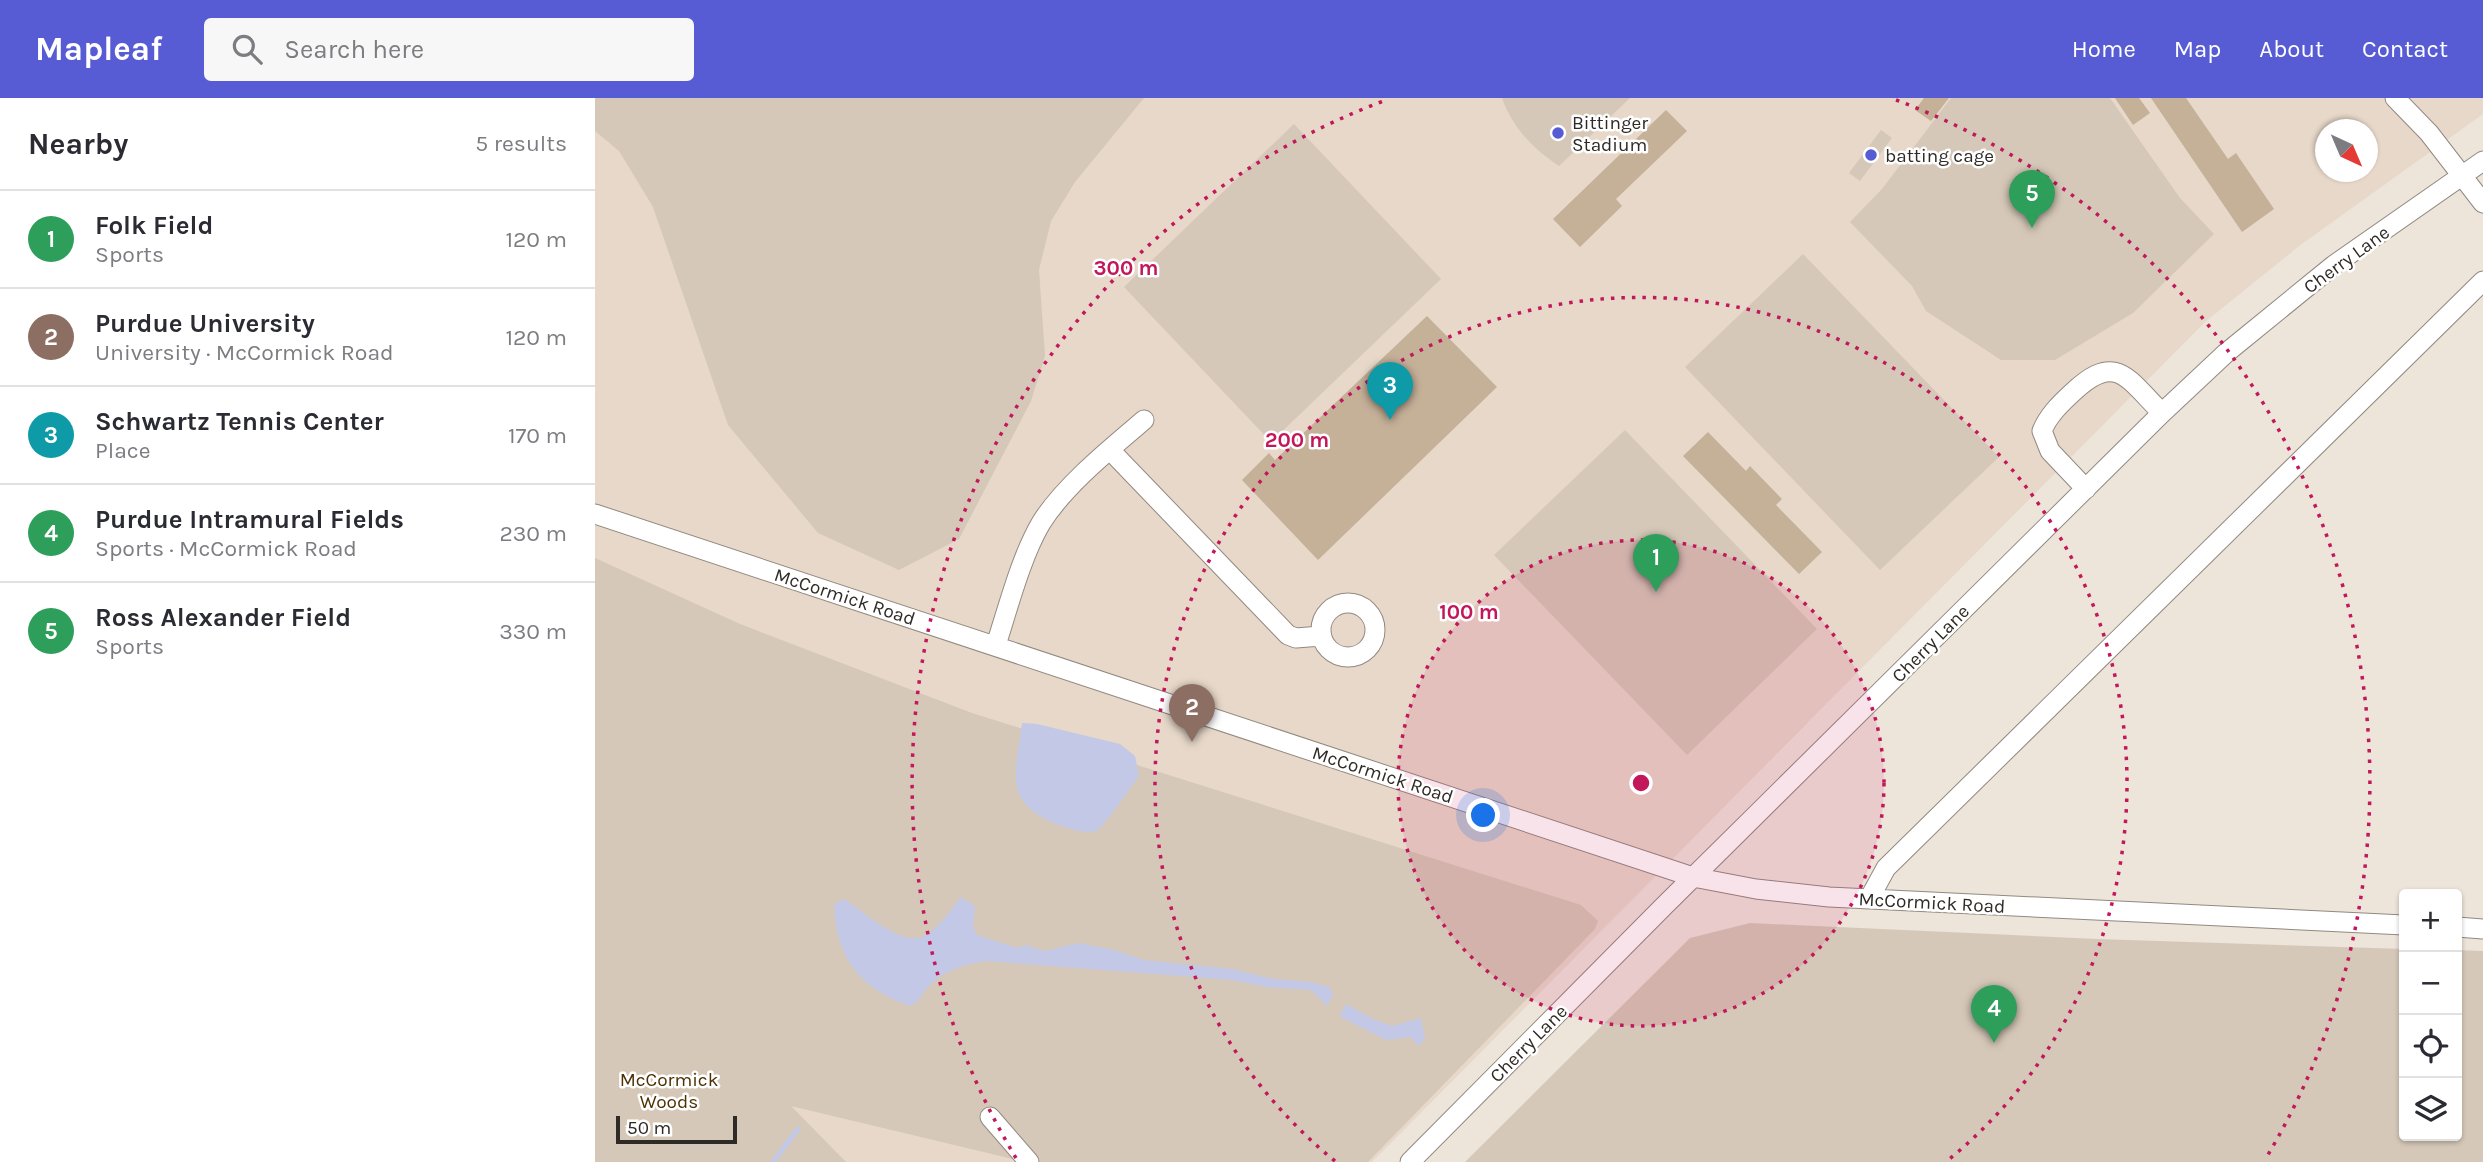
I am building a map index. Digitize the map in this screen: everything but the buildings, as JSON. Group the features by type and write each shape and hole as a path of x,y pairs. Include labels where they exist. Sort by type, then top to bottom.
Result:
{"street":[{"path":"2395,98 2429,133 2483,203"},
{"name":"Cherry Lane","path":"1410,1162 1693,877 2226,353 2334,265 2483,161"},
{"path":"1869,900 1887,868 2483,281"},
{"path":"2086,489 2045,443 2042,431 2057,407 2087,379 2099,372 2109,371 2129,380 2162,414"},
{"path":"996,645 1041,524 1058,501 1144,420"},
{"path":"1110,450 1288,635 1296,638 1321,636"},
{"name":"McCormick Road","path":"595,514 1693,877 1756,889 1869,900 2399,925"},
{"path":"2462,927 2483,929"},
{"path":"990,1117 1029,1162"}],"shaded area":[{"path":"595,98 2483,98 2483,114 2299,246 2205,322 1372,1162 595,1162"}],"green space":[{"path":"595,98 1144,98 1075,182 1051,221 1039,270 1045,356 1031,401 959,539 899,570 818,533 728,425 653,207 619,151 595,131"},
{"name":"Bittinger Stadium","path":"1502,98 1630,98 1559,166 1525,137 1506,109"},
{"path":"1951,98 2110,98 2180,198 2214,234 2133,313 2055,360 2001,360 1926,311 1912,286 1850,222 1882,189"},
{"path":"1294,124 1441,279 1271,442 1124,287"},
{"name":"batting cage","path":"1881,130 1892,138 1860,181 1849,173"},
{"path":"1803,254 1999,457 1880,570 1685,367"},
{"path":"1625,430 1817,629 1687,755 1494,555"},
{"name":"McCormick Woods","path":"595,558 740,624 972,713 1581,905 1598,921 1595,929 1368,1162 1025,1162 791,1106 846,1162 595,1162"},
{"path":"1750,923 2097,939 2399,949 2399,1141 2462,1141 2462,950 2483,951 2483,1162 1465,1162 1690,938"}],"water":[{"path":"1022,723 1037,724 1120,744 1135,756 1139,776 1099,829 1077,831 1059,825 1028,807 1020,796 1016,771"},
{"path":"961,897 975,906 973,927 977,935 1017,948 1025,945 1045,951 1078,943 1114,950 1144,960 1232,969 1274,979 1311,982 1329,987 1333,995 1327,1006 1311,990 1266,987 1231,980 986,961 962,966 941,976 910,1006 892,999 864,980 845,955 834,904 844,899 893,932 913,938 922,937 933,929"},
{"path":"1346,1004 1392,1026 1421,1018 1425,1039 1418,1046 1411,1037 1386,1040 1339,1016"}],"waterway":[{"path":"773,1162 798,1129"}],"place":[{"name":"Bittinger Stadium","path":"1558,133"},
{"name":"batting cage","path":"1871,155"},
{"name":"Ross Alexander Field","path":"2032,228"},
{"name":"Schwartz Tennis Center","path":"1390,420"},
{"name":"Folk Field","path":"1656,592"},
{"name":"Purdue University","path":"1192,742"},
{"name":"Purdue Intramural Fields","path":"1994,1043"}]}
